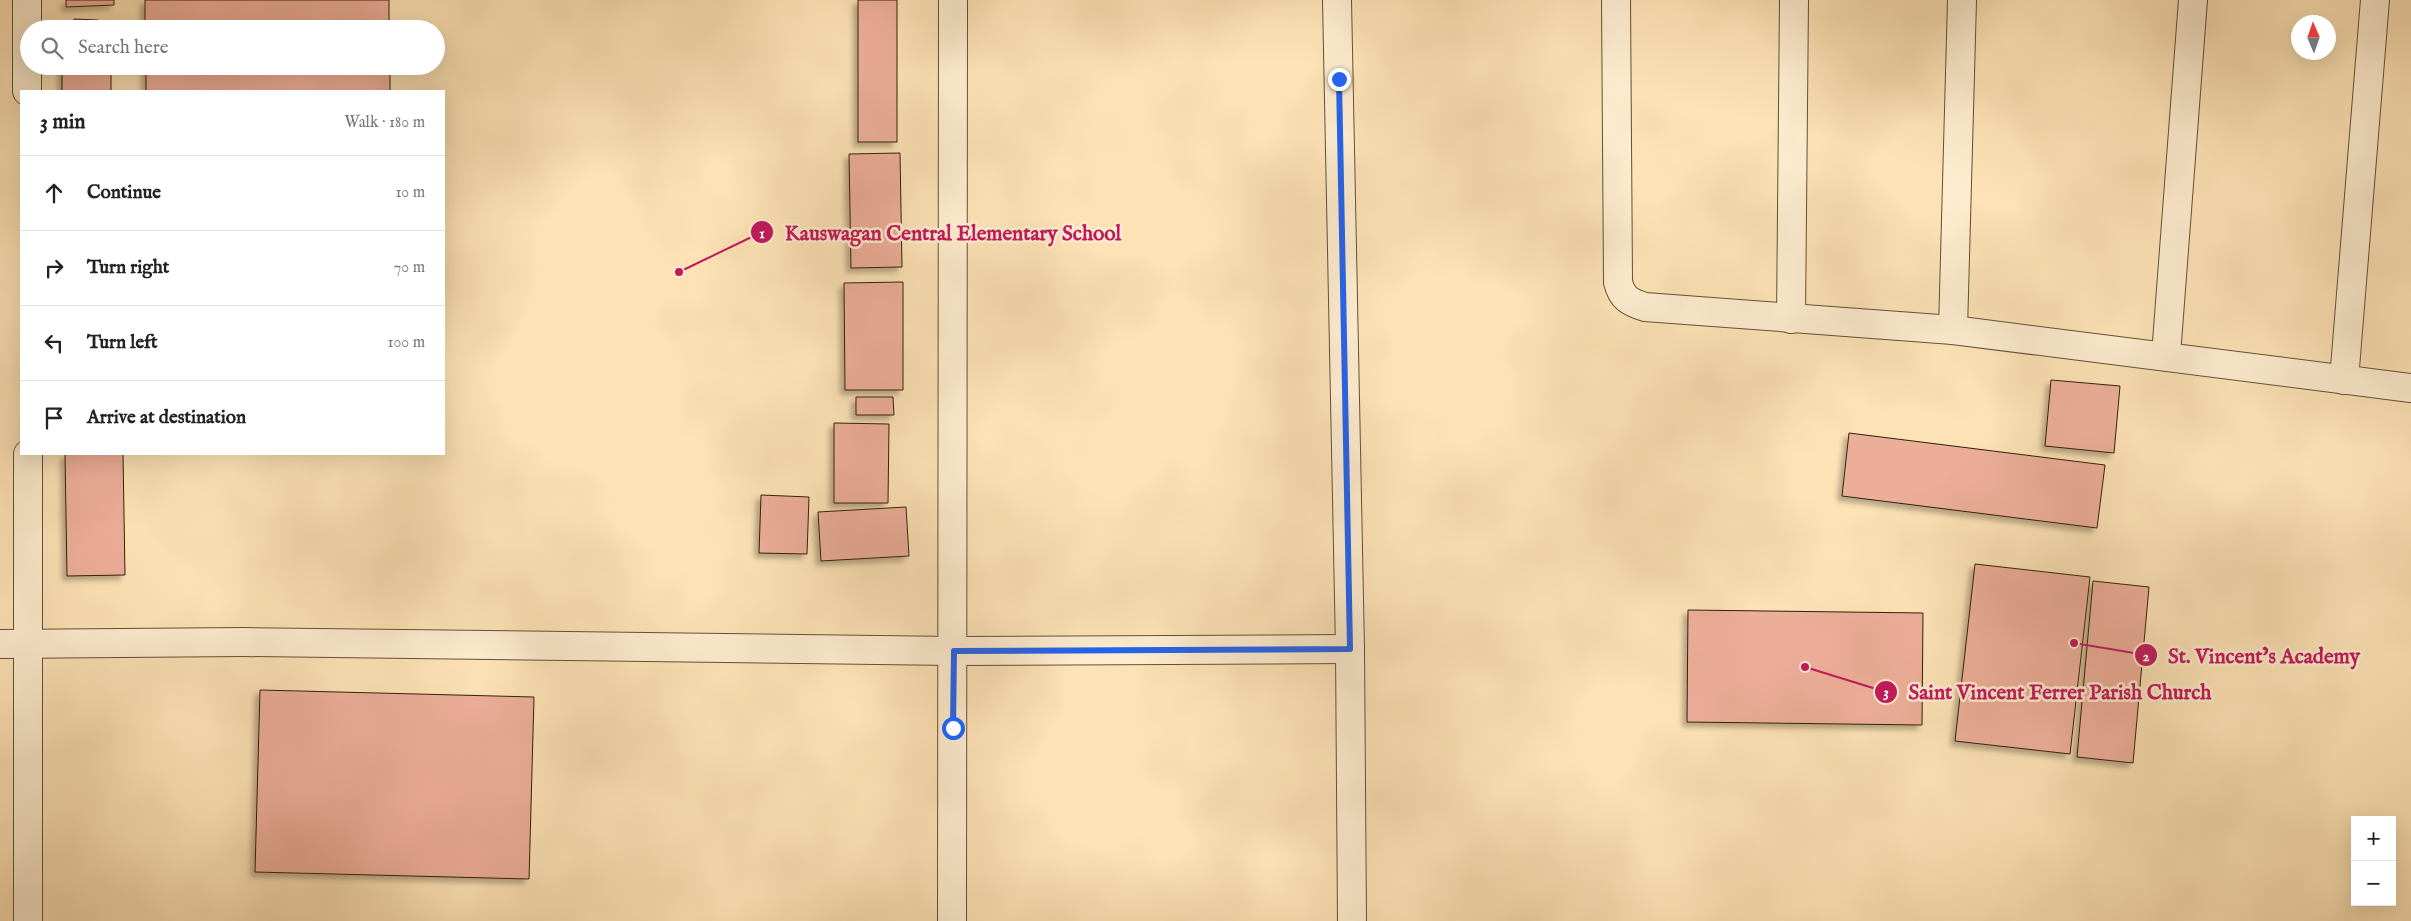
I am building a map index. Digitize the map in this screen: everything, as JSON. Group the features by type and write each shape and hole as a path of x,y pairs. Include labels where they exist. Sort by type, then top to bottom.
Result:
{"street":[{"path":"27,0 27,20"},
{"path":"952,921 954,651 953,0"},
{"path":"1338,0 1350,649 1352,921"},
{"path":"1616,0 1618,282 1621,293 1630,302 1645,307 1953,330 2166,355 2411,388"},
{"path":"1791,319 1794,0"},
{"path":"1953,330 1962,0"},
{"path":"2166,355 2193,0"},
{"path":"2344,380 2375,0"},
{"path":"27,75 27,90"},
{"path":"28,455 28,921"},
{"path":"0,644 244,642 954,651 1350,649"}],"building":[{"path":"66,0 114,0 114,5 66,7"},
{"path":"145,0 389,0 389,20 145,20"},
{"path":"858,0 897,0 897,142 858,142"},
{"path":"62,75 111,75 111,90 62,90"},
{"path":"146,75 390,75 390,90 146,90"},
{"path":"900,153 902,267 851,268 849,154"},
{"path":"903,282 903,390 845,390 844,283"},
{"path":"2051,380 2120,386 2114,453 2045,446"},
{"path":"856,397 893,397 894,415 856,415"},
{"path":"834,423 889,424 888,503 834,503"},
{"path":"1849,433 2105,465 2097,528 1842,496"},
{"path":"65,455 123,455 125,575 67,576"},
{"path":"761,495 809,497 807,554 759,553"},
{"path":"906,507 909,556 821,561 818,512"},
{"path":"1975,564 2090,577 2070,754 1955,741"},
{"path":"2093,581 2149,587 2133,763 2077,757"},
{"path":"1688,610 1923,613 1922,725 1687,722"},
{"path":"260,690 534,697 529,879 255,872"}],"place":[{"name":"Kauswagan Central Elementary School","path":"679,272"},
{"name":"St. Vincent’s Academy","path":"2074,643"},
{"name":"Saint Vincent Ferrer Parish Church","path":"1805,667"}],"route":[{"path":"953,728 954,651 1350,649 1339,79"}]}
